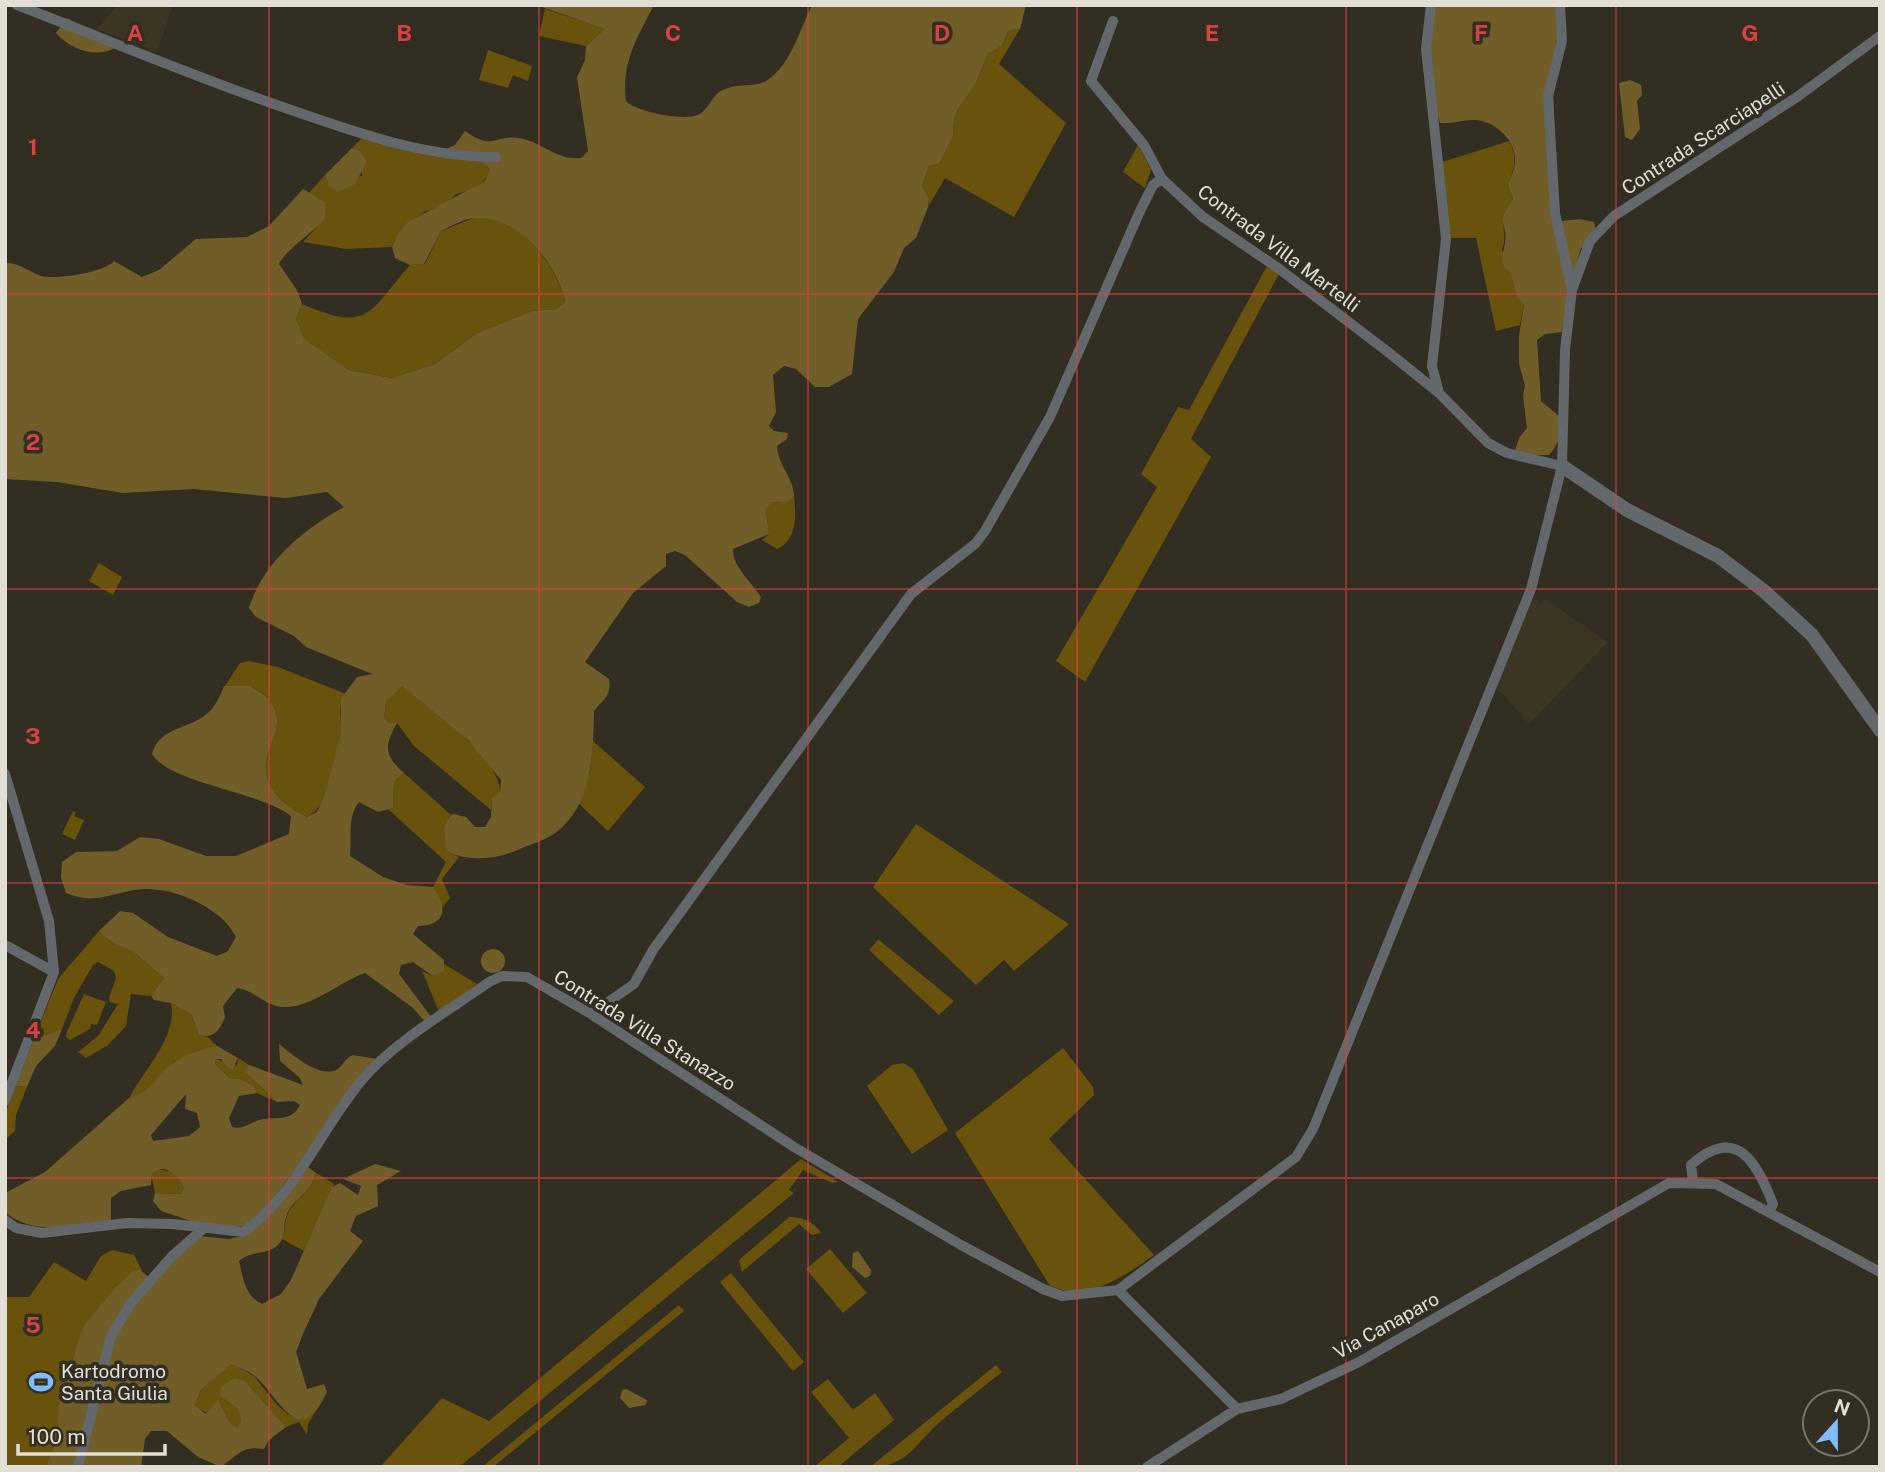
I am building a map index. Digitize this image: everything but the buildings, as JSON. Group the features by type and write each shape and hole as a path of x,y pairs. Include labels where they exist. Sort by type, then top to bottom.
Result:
{"street":[{"path":"17,5 250,96 366,136 459,157 496,157"},
{"path":"1431,5 1427,60 1446,239 1432,366 1439,393"},
{"path":"1237,1409 1118,1290 1296,1157 1313,1129 1531,589 1562,466 1565,350 1572,290 1555,213 1548,96 1562,41 1560,5"},
{"name":"Contrada Villa Martelli","path":"1113,21 1091,81 1144,145 1162,179 1203,217 1278,268 1439,393 1488,443 1507,453 1562,466"},
{"name":"Contrada Scarciapelli","path":"1572,290 1590,241 1614,216 1797,97 1880,36"},
{"path":"591,1014 634,984 653,950 911,594 975,544 985,531 1050,417 1149,194 1162,179"},
{"path":"1562,466 1627,510 1718,556 1764,591 1812,635 1880,730"},
{"path":"5,774 49,921 54,972 5,1101"},
{"path":"5,945 54,972"},
{"name":"Contrada Villa Stanazzo","path":"6,1221 16,1228 42,1233 127,1223 173,1224 243,1232 255,1224 278,1198 362,1080 381,1061 489,982 502,976 527,977 591,1014 794,1147 1043,1289 1062,1296 1118,1290"},
{"path":"1693,1181 1691,1165 1718,1148 1731,1146 1746,1154 1756,1166 1773,1204 1769,1212"},
{"name":"Via Canaparo","path":"1147,1467 1237,1409 1281,1399 1359,1362 1669,1184 1693,1181 1716,1184 1880,1272"},
{"path":"78,1467 111,1336 139,1294 172,1256 203,1229"}],"shaded area":[{"path":"118,5 173,5 157,52 97,29"},
{"path":"536,5 654,5 636,40 628,63 626,101 651,112 686,117 701,113 722,90 759,84 777,72 795,45 812,5 1026,5 1020,29 1008,31 1002,46 988,54 975,85 958,109 954,119 953,136 939,164 929,166 922,186 929,198 928,207 916,238 904,248 894,272 858,319 852,374 829,387 815,387 796,369 784,366 773,375 776,412 769,426 774,431 788,433 787,439 777,446 794,496 786,503 772,502 766,509 769,534 733,549 739,569 761,597 759,603 749,607 737,602 685,555 675,551 666,554 666,566 633,593 585,662 609,679 609,689 594,711 593,743 585,790 579,805 559,830 502,855 474,858 448,852 444,831 449,818 453,814 466,817 475,827 485,827 491,817 492,798 500,792 501,780 468,740 402,686 386,702 384,718 390,723 397,723 388,750 393,761 404,773 394,782 393,808 378,812 359,802 355,808 351,821 350,856 383,877 407,885 433,887 438,894 442,914 435,922 418,926 413,934 444,960 444,972 433,976 413,962 401,965 399,974 432,1018 426,1023 413,1008 365,973 315,999 294,1006 277,1006 237,988 223,1006 225,1017 219,1029 209,1036 199,1035 191,1014 171,1003 154,1000 151,996 164,978 135,953 110,941 99,931 120,911 133,913 168,937 217,956 228,951 236,937 229,926 206,907 162,890 134,890 92,898 66,893 61,878 62,862 76,852 117,851 140,837 159,839 206,856 236,856 289,834 291,816 277,807 177,773 152,754 162,738 210,711 224,686 251,686 270,701 277,725 267,757 267,777 276,794 290,807 307,817 317,812 324,797 340,738 341,699 357,677 372,674 306,647 294,636 256,617 249,608 264,576 287,549 300,536 344,507 327,492 286,498 193,489 123,493 57,482 5,479 5,263 20,266 41,276 58,277 91,272 114,261 142,277 159,270 196,239 247,237 269,226 303,189 326,203 325,219 279,264 297,290 302,304 296,319 304,339 349,370 392,378 435,364 477,333 532,311 556,309 565,302 554,272 534,245 507,225 477,218 467,219 441,231 424,264 410,265 395,258 392,247 397,235 408,222 485,181 490,169 478,160 446,149 455,145 465,131 487,141 510,138 527,140 564,157 581,158 588,151 577,77 585,60 586,46 605,29"},
{"path":"1434,5 1557,5 1559,25 1553,68 1554,222 1580,219 1594,222 1596,230 1580,250 1562,332 1545,334 1537,340 1541,401 1559,416 1559,437 1549,455 1525,455 1515,451 1519,438 1527,428 1523,396 1525,386 1519,364 1519,336 1524,305 1517,297 1511,273 1504,267 1502,260 1505,236 1503,219 1513,199 1508,186 1514,166 1514,152 1502,132 1488,123 1474,120 1440,123 1430,40"},
{"path":"545,9 606,29 586,46 539,36"},
{"path":"67,18 117,47 109,51 92,52 69,44 56,33"},
{"path":"1020,29 999,64 1066,123 1014,217 945,178 928,207 929,198 922,186 929,166 939,164 953,136 954,119 958,109 975,85 988,54 1002,46 1008,31"},
{"path":"488,50 532,66 528,81 513,75 508,88 479,80"},
{"path":"1630,80 1641,85 1642,95 1637,101 1640,129 1632,140 1625,137 1619,83"},
{"path":"362,138 478,160 491,170 484,181 468,191 456,194 447,204 424,212 397,235 392,247 346,249 303,242 325,218 325,203 309,193 325,175 327,181 362,176 360,151 352,148"},
{"path":"1509,141 1514,163 1508,186 1513,199 1504,216 1502,250 1524,305 1520,325 1496,331 1476,238 1450,238 1442,162"},
{"path":"1138,145 1151,170 1145,188 1123,172"},
{"path":"352,148 360,151 367,162 355,184 337,192 329,186 325,175"},
{"path":"474,218 496,219 508,224 530,241 556,277 565,302 556,309 532,311 477,333 435,364 392,378 349,370 304,340 296,319 302,304 342,317 355,317 366,313 410,265 425,264 441,231"},
{"path":"1268,264 1280,272 1191,439 1211,457 1085,682 1056,661 1157,487 1141,474 1178,407 1189,410"},
{"path":"794,496 795,518 792,533 784,545 777,549 762,540 769,534 766,509 772,502 786,503"},
{"path":"99,563 122,577 113,595 89,581"},
{"path":"1531,598 1542,604 1545,599 1608,642 1529,724 1503,694 1495,690"},
{"path":"249,661 278,667 346,694 341,703 335,770 322,803 307,817 282,801 267,777 267,757 277,725 270,701 251,686 225,686 240,663"},
{"path":"401,685 461,734 489,765 500,793 492,798 491,810 414,746 397,723 390,723 384,718 386,702"},
{"path":"593,741 645,787 608,831 578,803 590,772"},
{"path":"404,773 451,815 448,818 448,852 459,857 442,879 450,898 443,907 433,887 446,862 388,809 393,808 394,782"},
{"path":"73,811 76,812 74,816 84,820 75,840 62,834"},
{"path":"916,824 1069,924 1014,971 1004,960 976,985 873,887"},
{"path":"99,931 110,941 133,952 164,978 151,996 131,994 126,1026 108,1045 86,1058 78,1052 98,1036 118,1004 110,1002 109,998 116,978 114,971 98,962 93,965 74,998 62,1029 34,1039 58,979"},
{"path":"879,939 954,1001 939,1015 869,950"},
{"path":"493,949 501,953 505,961 501,969 493,973 485,969 481,961 485,953"},
{"path":"444,964 477,984 439,1012 422,971 433,976 444,972"},
{"path":"84,994 106,1002 97,1025 91,1024 90,1029 70,1040 66,1037 67,1032"},
{"path":"171,1003 191,1014 199,1035 208,1037 217,1046 173,1062 145,1094 129,1098 165,1040 170,1028"},
{"path":"62,1029 55,1046 36,1066 27,1087 16,1086 34,1039"},
{"path":"279,1044 306,1064 321,1071 336,1070 353,1055 377,1059 260,1216 249,1223 224,1228 161,1211 153,1201 155,1193 181,1194 184,1188 175,1175 162,1169 152,1173 151,1185 121,1191 111,1198 111,1221 70,1227 42,1227 16,1220 5,1212 5,1193 45,1172 129,1098 149,1088 171,1064 199,1051 217,1046 238,1058 233,1069 228,1068 221,1059 216,1059 215,1064 231,1079 240,1079 254,1086 257,1093 239,1096 229,1118 232,1127 240,1128 259,1120 287,1117 300,1105 294,1101 277,1102 245,1072 249,1065 303,1085 299,1077 280,1061","holes":["186,1094 185,1109 197,1113 200,1127 189,1136 153,1141 151,1135"]},
{"path":"1063,1048 1093,1087 1094,1095 1049,1139 1154,1255 1118,1279 1092,1289 1078,1291 1050,1286 955,1133"},
{"path":"238,1058 249,1065 246,1073 277,1102 257,1093 254,1086 240,1079 231,1079 215,1064 216,1059 237,1066"},
{"path":"903,1063 913,1069 948,1130 912,1154 867,1086 892,1065"},
{"path":"16,1086 27,1087 16,1115 15,1131 5,1140 5,1114"},
{"path":"801,1159 838,1182 832,1183 803,1170 789,1190 794,1193 459,1467 380,1467 442,1398 489,1421"},
{"path":"375,1164 401,1171 377,1185 378,1206 356,1216 350,1231 363,1241 319,1299 296,1352 307,1389 324,1384 327,1392 317,1409 307,1418 298,1419 281,1406 256,1377 231,1364 201,1390 195,1405 206,1414 218,1400 229,1422 237,1428 241,1420 237,1408 220,1395 222,1386 234,1378 245,1381 286,1427 269,1440 264,1449 245,1450 221,1467 198,1457 167,1431 151,1431 145,1439 141,1467 80,1467 110,1338 132,1304 197,1236 229,1239 247,1235 305,1165 315,1172 311,1185 289,1211 279,1244 239,1261 248,1291 262,1304 281,1294 291,1280 332,1187 340,1183 358,1195 361,1186 343,1179"},
{"path":"157,1169 174,1172 184,1188 181,1194 155,1193 151,1173"},
{"path":"315,1172 334,1184 304,1251 282,1239 290,1210 308,1190"},
{"path":"789,1217 808,1221 821,1233 812,1235 799,1224 742,1272 739,1260"},
{"path":"830,1249 867,1293 843,1313 806,1269"},
{"name":"Kartodromo Santa Giulia","path":"112,1250 134,1255 142,1271 93,1334 46,1467 5,1467 5,1297 29,1297 54,1262 86,1281 101,1256"},
{"path":"858,1251 871,1270 870,1276 865,1278 852,1267 853,1253"},
{"path":"140,1270 150,1278 109,1335 76,1467 46,1467 59,1430 59,1403 83,1327 115,1288 133,1271"},
{"path":"731,1273 804,1362 793,1371 720,1282"},
{"path":"679,1305 684,1311 493,1467 482,1467"},
{"path":"231,1363 254,1376 277,1405 289,1415 300,1418 317,1409 308,1424 307,1435 299,1422 286,1427 245,1381 237,1408 241,1420 237,1428 195,1405 201,1390"},
{"path":"996,1365 1002,1372 941,1421 911,1452 894,1463 870,1467"},
{"path":"828,1379 853,1410 875,1393 894,1420 838,1467 814,1467 849,1438 811,1392"},
{"path":"626,1389 647,1400 646,1405 629,1408 620,1398 622,1390"}],"place":[{"name":"Kartodromo Santa Giulia","path":"41,1382"}]}
